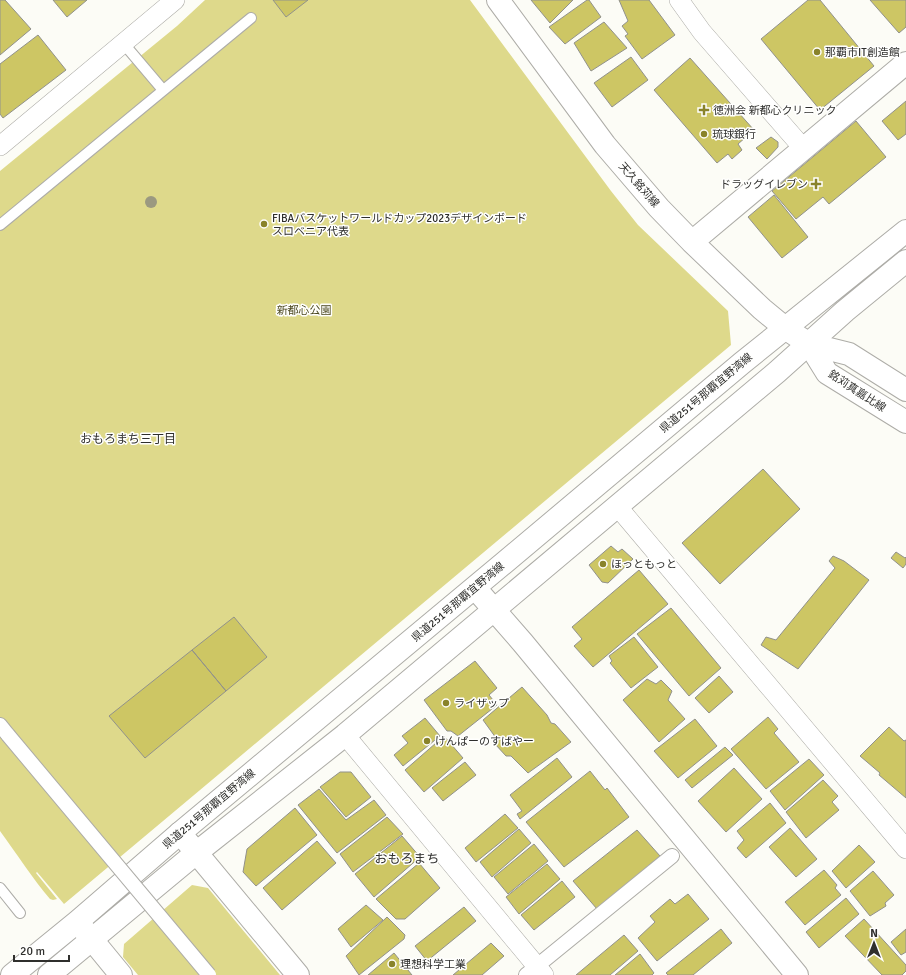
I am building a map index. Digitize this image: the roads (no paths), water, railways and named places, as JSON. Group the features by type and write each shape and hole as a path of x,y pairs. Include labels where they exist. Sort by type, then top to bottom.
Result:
{"main road":[{"name":"天久銘苅線","path":"498,0 605,145 659,208 762,309 809,344"},
{"path":"692,242 906,63"},
{"name":"県道251号那覇宜野湾線","path":"12,975 77,922 180,833 786,328 906,231"},
{"path":"49,975 196,853 345,735 906,261"},
{"path":"809,344 849,354 906,390"},
{"name":"銘苅真嘉比線","path":"809,344 827,373 906,422"},
{"path":"475,588 797,975"},
{"path":"180,833 298,975"},
{"path":"77,922 121,975"}],"street":[{"path":"0,146 175,0"},
{"path":"679,0 702,32 803,148"},
{"path":"617,506 906,849"},
{"path":"4,730 209,975"},
{"path":"345,735 536,972 672,856"}],"lane":[{"path":"0,225 251,18"},
{"path":"124,44 163,90"},
{"path":"0,888 20,913"}],"place":[{"name":"那覇市IT創造館","path":"817,52"},
{"name":"徳洲会 新都心クリニック","path":"704,110"},
{"name":"琉球銀行","path":"704,134"},
{"name":"ドラッグイレブン","path":"816,184"},
{"name":"FIBAバスケットワールドカップ2023デザインボード スロベニア代表","path":"264,224"},
{"name":"ほっともっと","path":"603,564"},
{"name":"ライザップ","path":"446,703"},
{"name":"けんぱーのすばやー","path":"427,741"},
{"name":"理想科学工業","path":"392,964"}],"district":[{"name":"おもろまち三丁目","path":"128,439"},
{"name":"おもろまち","path":"407,859"}],"park label":[{"name":"新都心公園","path":"304,310"}]}
